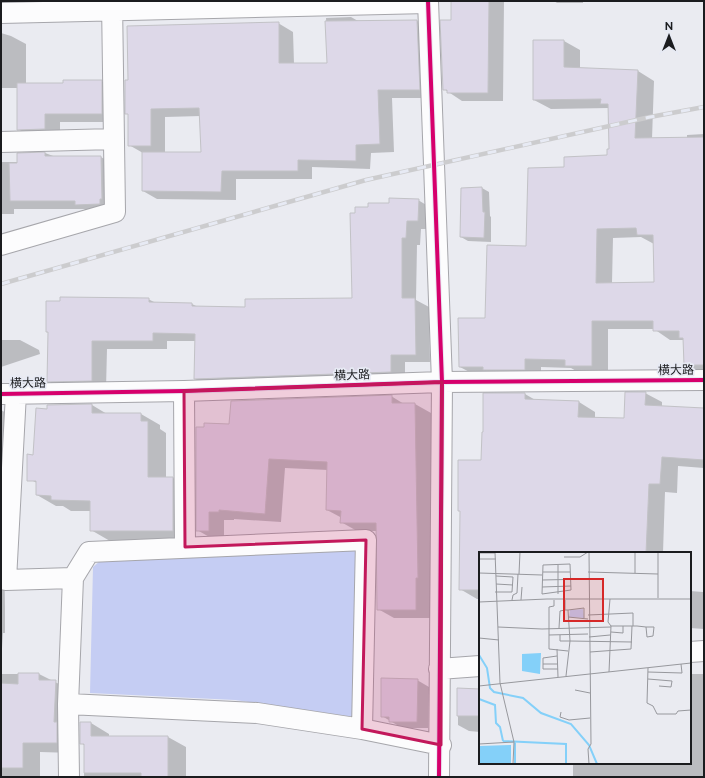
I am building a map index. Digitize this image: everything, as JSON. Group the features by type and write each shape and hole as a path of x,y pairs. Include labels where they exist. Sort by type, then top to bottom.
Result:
{"street":[{"path":"1,13 112,6 428,2 442,382 439,669 441,745 439,777"},
{"path":"1,245 115,212 112,6"},
{"path":"1,142 114,139"},
{"name":"横大路","path":"9,394 184,391 442,382 704,380"},
{"path":"184,391 185,547"},
{"path":"9,394 3,581 74,578"},
{"path":"69,777 68,704 74,578 89,552 366,540 362,729"},
{"path":"691,652 704,651"},
{"path":"439,669 479,666"},
{"path":"68,704 257,714 362,729 441,745"}],"highlighted area":[{"path":"442,382 441,745 362,729 366,540 185,547 184,391"}],"shaded area":[{"path":"348,547 357,551 354,717 235,700 90,693 93,567 100,561"}],"building":[{"path":"451,1 489,1 488,93 447,93 447,90 443,90 440,20 451,20"},
{"path":"417,20 420,90 378,90 380,144 356,145 356,161 298,160 298,171 222,171 221,192 142,191 142,152 201,152 199,108 151,109 151,146 128,146 128,114 125,114 125,80 128,80 127,26 279,22 279,63 327,63 325,21"},
{"path":"533,40 564,40 564,67 638,70 635,138 704,137 704,365 684,365 683,338 679,338 679,331 653,331 653,321 592,321 592,366 565,366 565,360 525,359 525,370 483,370 483,367 459,367 458,318 485,318 487,245 526,246 528,168 564,167 564,157 607,155 607,149 609,149 608,104 600,104 601,99 533,100","holes":["636,228 637,235 653,235 654,282 596,283 597,229"]},
{"path":"63,80 102,80 102,114 45,114 45,129 17,130 17,83 63,83"},
{"path":"45,152 45,156 101,156 102,199 100,199 100,204 75,205 75,201 10,201 9,163 17,163 17,153"},
{"path":"482,187 483,212 485,212 484,238 460,237 461,188"},
{"path":"389,198 419,199 418,221 407,221 406,238 402,238 402,298 415,298 416,355 391,355 391,372 194,379 195,334 153,333 153,341 92,341 92,381 47,382 48,332 46,332 46,301 60,301 60,297 149,298 149,302 192,303 192,306 245,307 245,299 352,298 350,213 355,213 355,207 368,207 368,203 389,203"},
{"path":"625,392 646,392 645,405 704,408 704,460 662,457 660,484 649,484 646,552 479,552 479,590 459,590 460,511 458,511 458,460 481,460 483,393 525,393 525,399 579,401 578,417 624,418"},
{"path":"392,395 392,403 415,403 418,578 416,578 416,610 377,610 376,523 340,523 341,511 326,510 327,462 269,459 265,514 219,510 219,512 209,512 209,531 196,531 196,427 204,427 204,423 229,424 231,401"},
{"path":"92,404 92,413 141,413 141,421 148,421 148,477 173,477 173,531 90,531 90,501 51,500 51,496 36,495 36,481 27,481 27,454 33,455 36,408 47,409 47,405"},
{"path":"18,673 39,673 39,680 56,680 54,722 57,722 57,743 23,743 23,768 1,768 1,683 18,684"},
{"path":"381,678 418,679 417,722 389,722 389,717 381,717"},
{"path":"457,688 479,689 479,716 457,716"},
{"path":"80,722 91,722 91,736 168,736 168,777 141,777 141,773 84,773 84,744 80,744"}],"railway":[{"path":"1,284 366,180 650,117 704,107"}],"cycle path":[{"path":"428,1 442,382 439,777"},
{"path":"1,394 184,391 442,382 704,380"}]}
